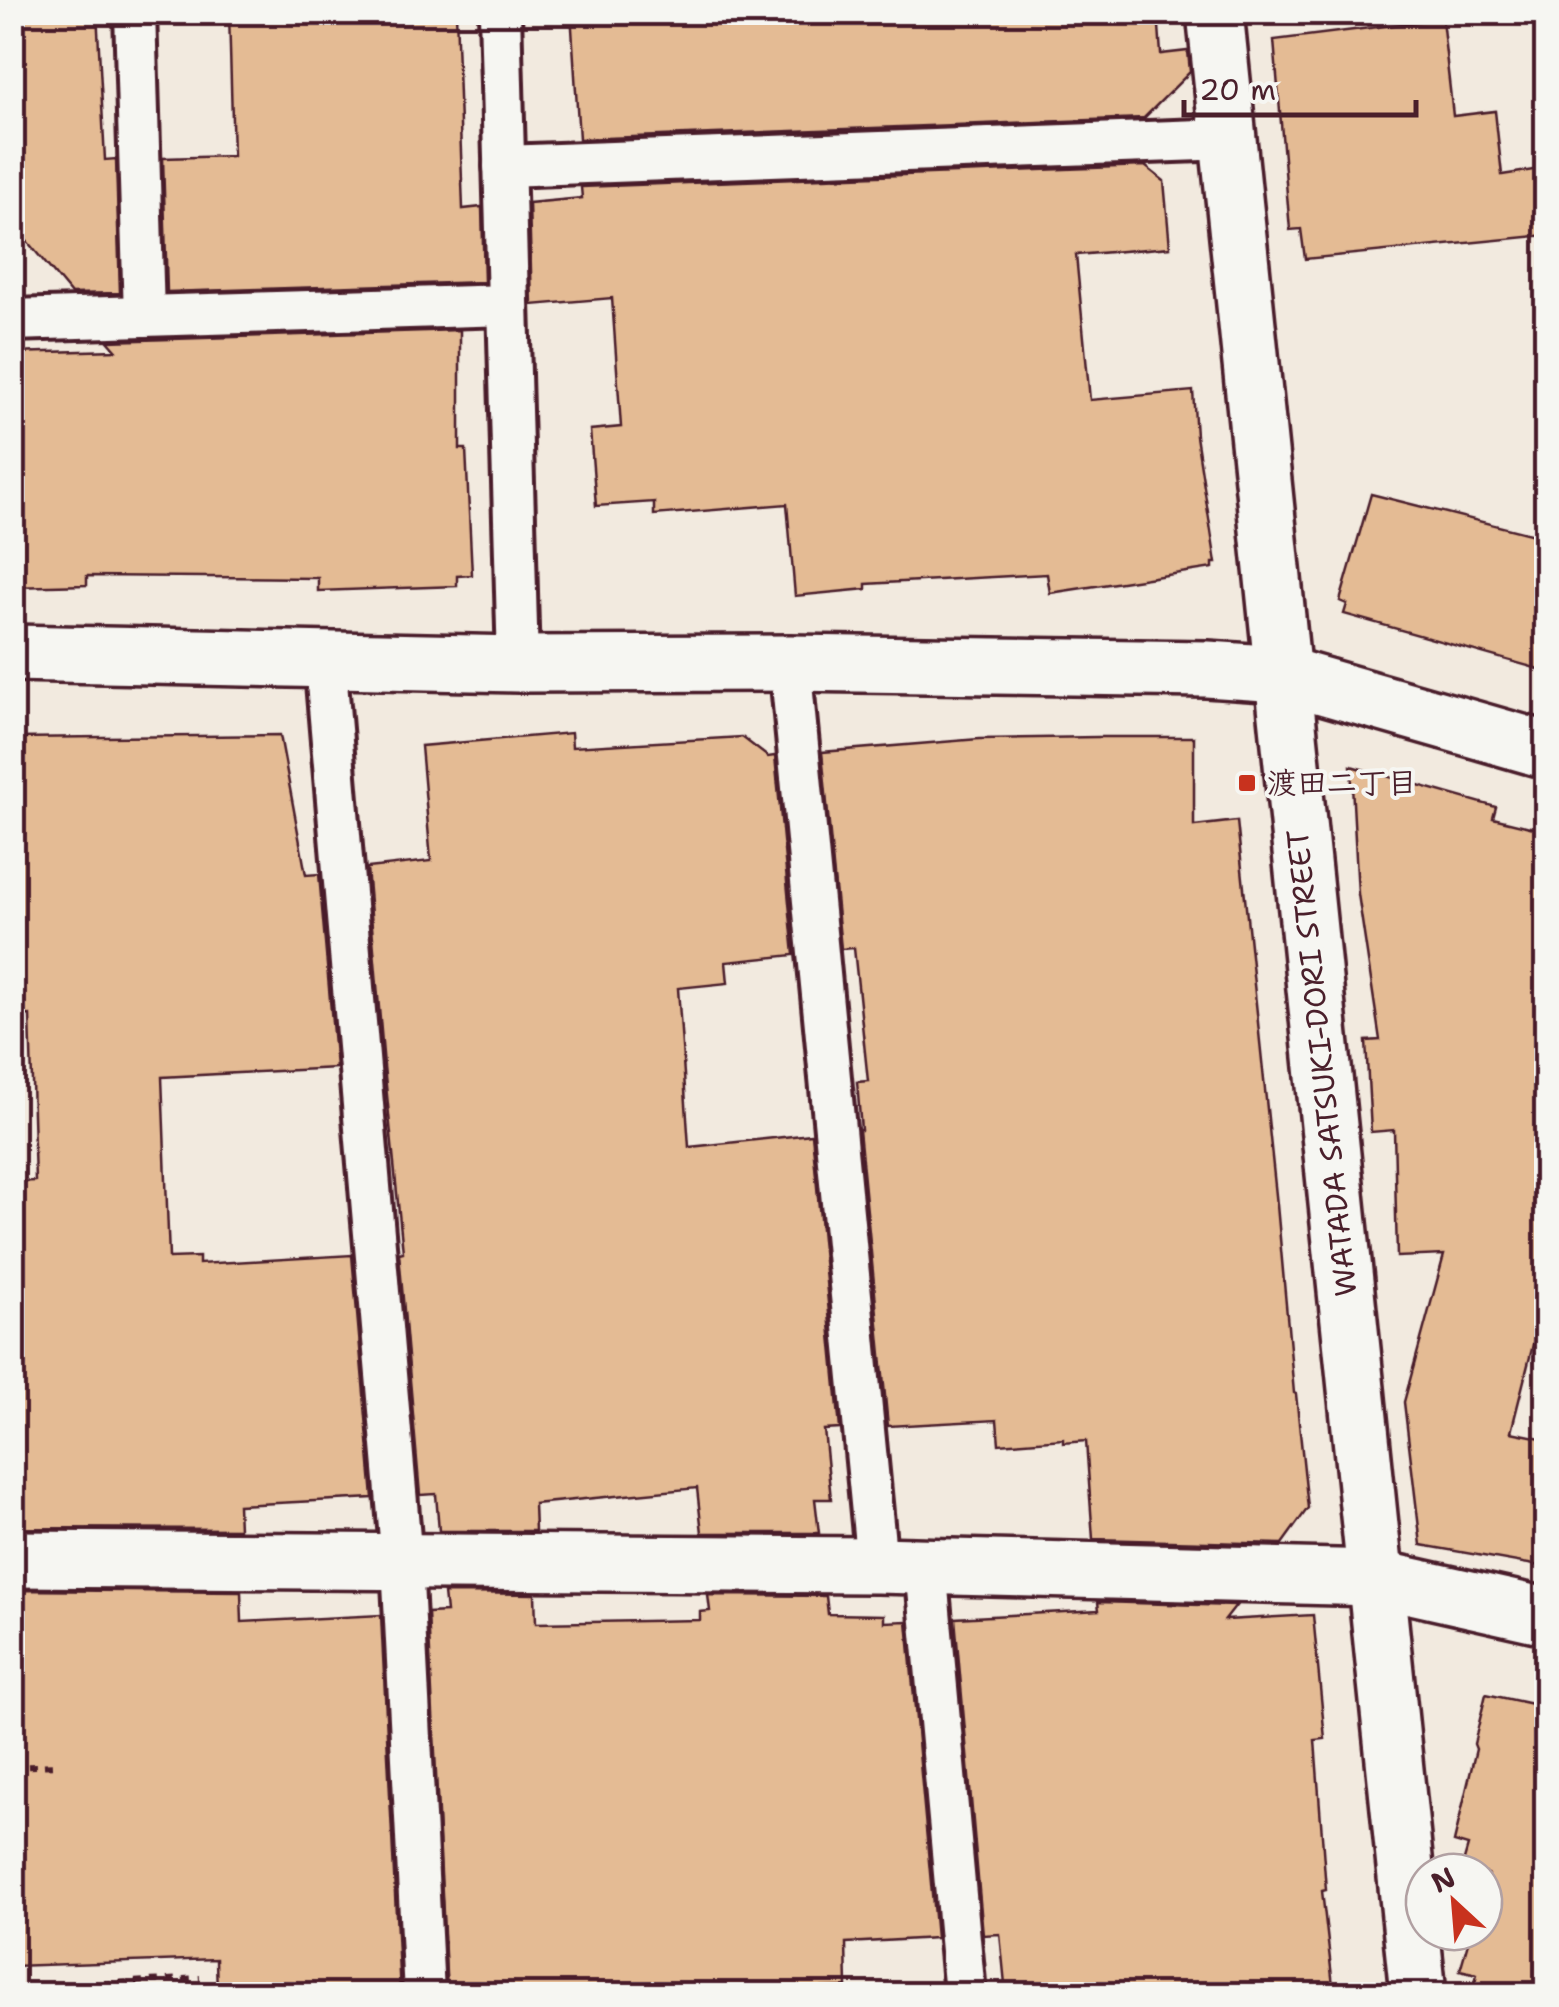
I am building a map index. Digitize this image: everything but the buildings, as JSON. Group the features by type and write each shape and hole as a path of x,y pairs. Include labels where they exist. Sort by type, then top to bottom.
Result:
{"street":[{"name":"WATADA SATSUKI-DORI STREET","path":"1215,12 1418,1994"},
{"path":"12,654 518,664 1208,669 1282,674 1546,750"},
{"path":"12,1559 902,1566 1376,1578 1546,1616"}],"lane":[{"path":"135,12 144,316"},
{"path":"500,12 518,664"},
{"path":"504,166 1229,140"},
{"path":"12,320 508,305"},
{"path":"325,659 402,1562 424,1994"},
{"path":"790,663 902,1566 966,1994"}],"path":[{"path":"12,1767 55,1765"},
{"path":"80,1994 80,1985 200,1978"}],"place":[{"name":"渡田二丁目","path":"1247,783"}]}
